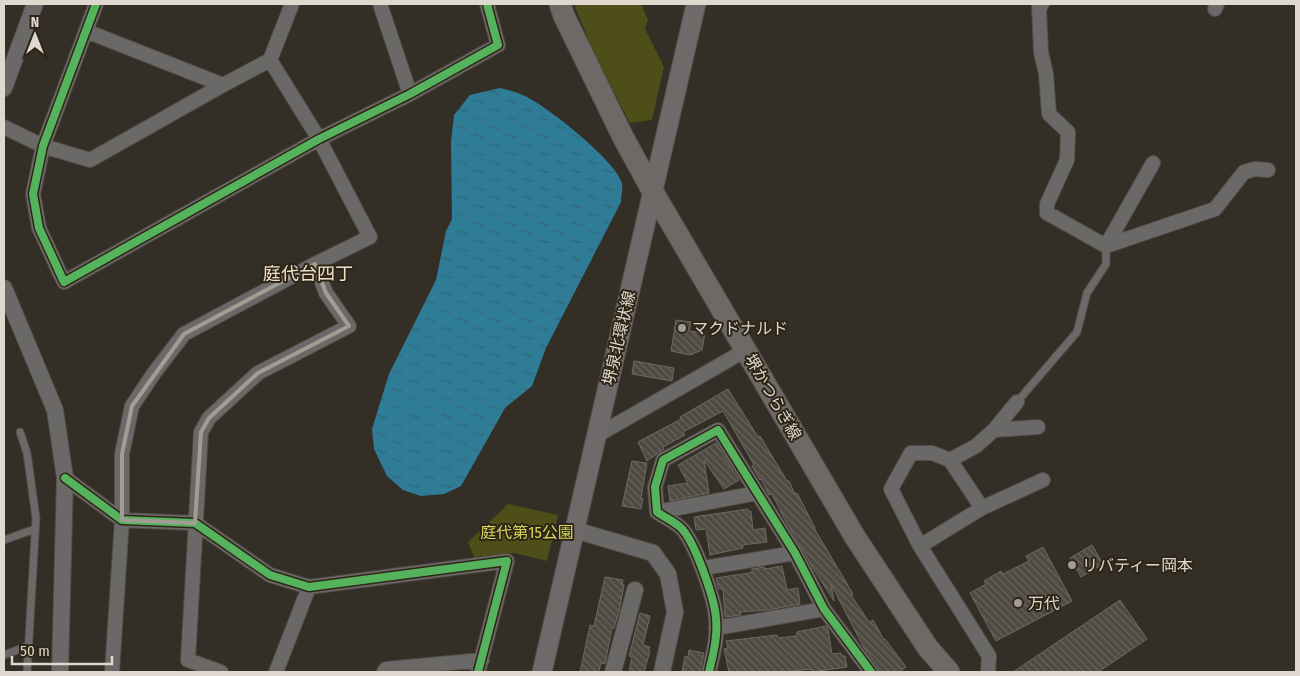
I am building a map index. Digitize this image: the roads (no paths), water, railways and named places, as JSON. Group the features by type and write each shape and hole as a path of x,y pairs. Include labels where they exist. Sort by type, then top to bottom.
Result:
{"main road":[{"name":"堺かつらぎ線","path":"560,4 564,16 623,137 653,192 855,537 928,648 948,672"},
{"name":"堺泉北環状線","path":"542,672 696,4"}],"street":[{"path":"4,88 34,4"},
{"path":"96,4 43,146 33,194 39,228 64,282 318,139 410,94 498,45 487,4"},
{"path":"4,128 43,146 90,160 223,84 270,60 292,4"},
{"path":"380,4 410,94"},
{"path":"1042,4 1039,8 1041,52 1046,74 1049,114 1068,132 1067,160 1047,204 1047,213 1106,246 1215,209 1244,172 1255,169 1268,170"},
{"path":"86,31 223,84"},
{"path":"112,672 122,520 122,454 132,406 184,334 314,264 370,237 318,139 270,60"},
{"path":"1106,246 1153,163"},
{"path":"221,672 188,660 201,432 209,418 258,373 349,326 326,293 314,264"},
{"path":"4,288 55,410 64,478 60,672"},
{"path":"596,436 746,350"},
{"path":"950,460 976,446 994,430 1017,402"},
{"path":"994,430 1038,427"},
{"path":"657,512 655,487 663,460 718,430 795,553 824,609 867,672"},
{"path":"982,508 950,460 932,453 911,453 891,489 920,546 989,656 988,672"},
{"path":"64,478 122,520 195,523 270,575 309,587 506,562 480,666 386,669 384,672"},
{"path":"920,546 982,508 1043,480"},
{"path":"657,512 757,493"},
{"path":"657,512 681,527 700,559 703,568 716,617 709,672"},
{"path":"575,530 653,553 668,574 675,612 662,672"},
{"path":"703,568 795,553"},
{"path":"276,672 309,587"},
{"path":"613,672 635,590"},
{"path":"716,628 824,609"}],"lane":[{"path":"1017,402 1077,332 1087,293 1106,264 1106,246"},
{"path":"20,432 26,452 34,502 35,529 27,672"},
{"path":"4,540 35,529"},
{"path":"4,655 28,646"}],"water":[{"path":"500,88 519,93 535,102 564,122 594,148 617,173 622,183 621,202 546,348 532,386 505,408 461,486 444,494 421,496 403,490 387,476 374,449 372,429 389,374 436,280 446,231 452,219 451,142 454,115 470,95"}],"place":[{"name":"マクドナルド","path":"682,328"},
{"name":"リバティー岡本","path":"1072,565"},
{"name":"万代","path":"1018,603"}],"district":[{"name":"庭代台四丁","path":"308,274"}],"park label":[{"name":"庭代第15公園","path":"527,532"}]}
